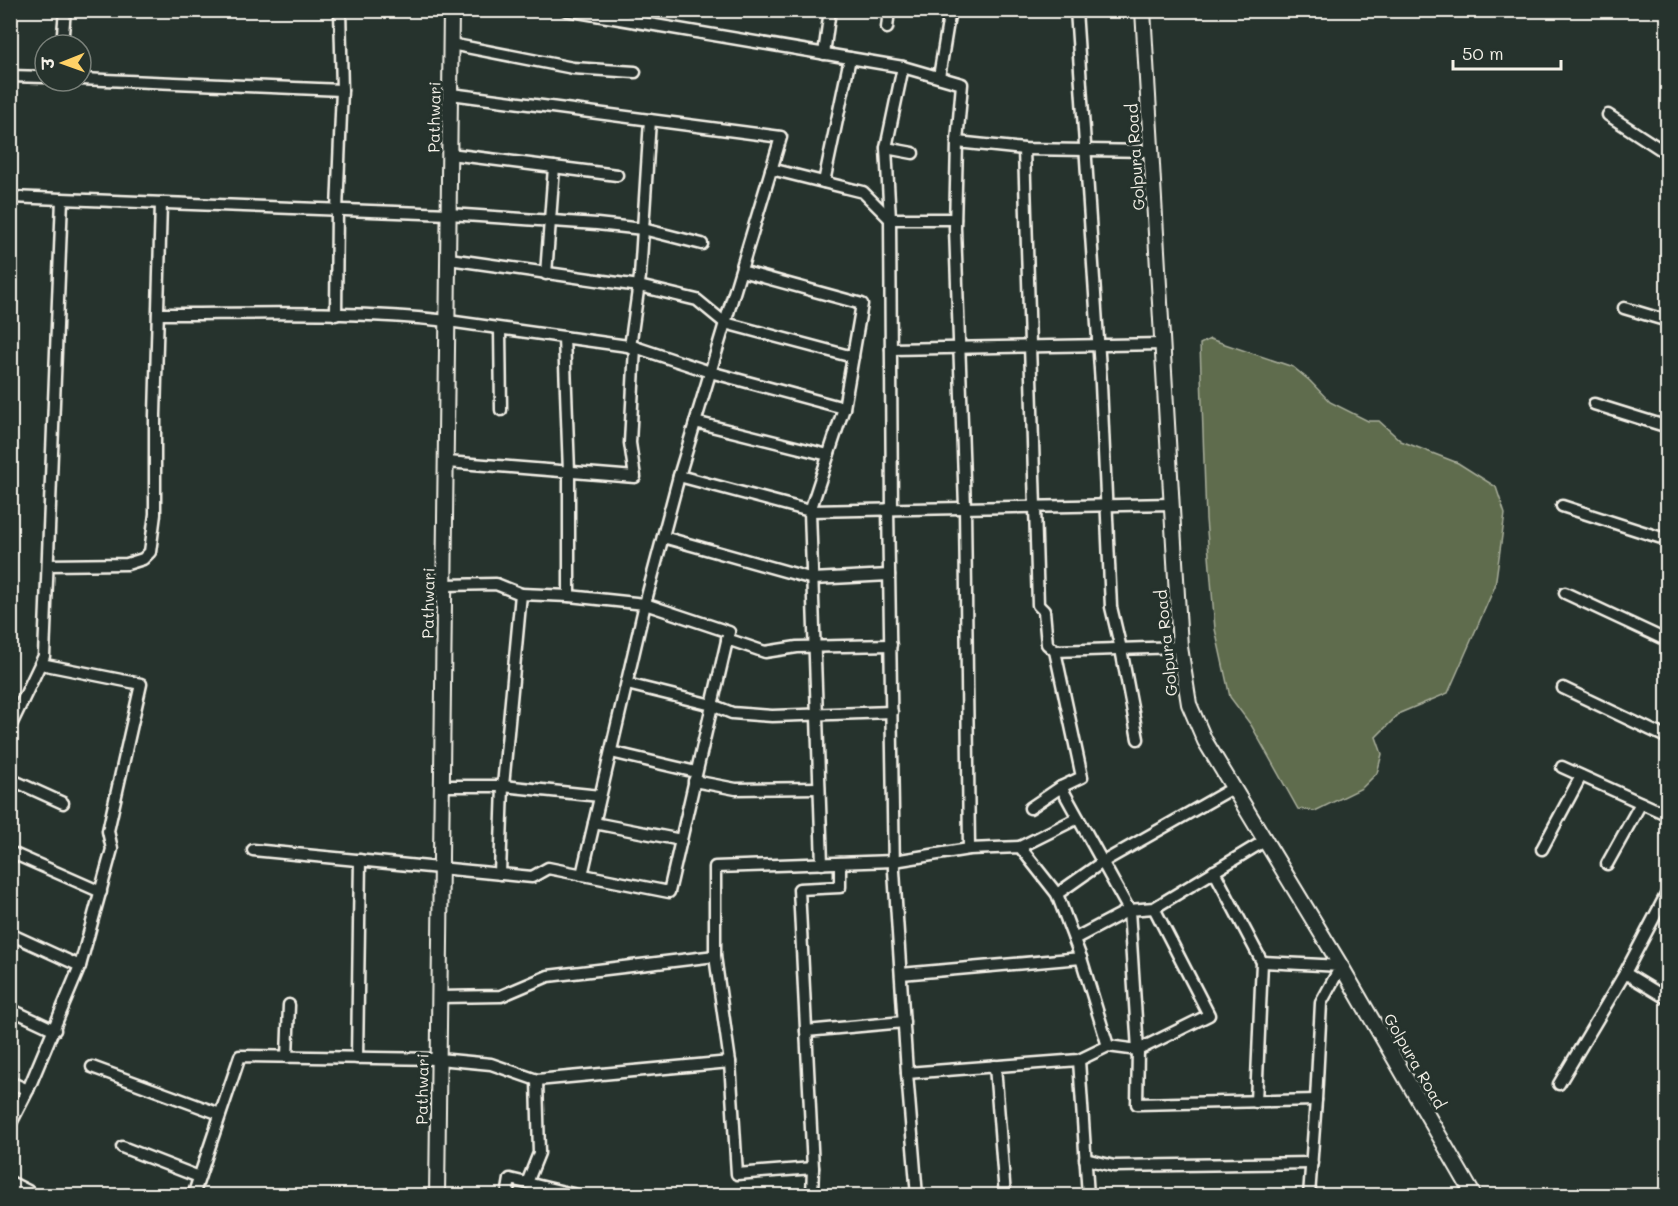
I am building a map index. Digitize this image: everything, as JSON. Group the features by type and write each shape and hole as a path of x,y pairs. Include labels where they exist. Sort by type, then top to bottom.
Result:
{"street":[{"path":"63,33 65,10"},
{"path":"336,315 342,90 340,10"},
{"name":"Pathwari","path":"437,1196 451,10"},
{"path":"566,10 903,67 962,84 957,142 955,219 965,507 969,849"},
{"path":"824,54 830,10"},
{"path":"887,28 889,10"},
{"path":"939,77 950,10"},
{"path":"1076,10 1112,607 1138,739"},
{"name":"Golpura Road","path":"1143,10 1180,647 1189,704 1205,741 1341,966 1474,1196"},
{"path":"451,44 573,68 635,72"},
{"path":"824,183 850,58"},
{"path":"903,67 886,148 890,219 891,349 889,575 894,861 917,1196"},
{"path":"10,76 33,77"},
{"path":"93,80 342,90"},
{"path":"451,94 781,137 679,476 645,604 582,875"},
{"path":"1608,115 1668,154"},
{"path":"447,462 634,477 630,443 633,347 650,120"},
{"path":"957,142 1024,149 1150,151"},
{"path":"886,148 913,153"},
{"path":"1024,149 1038,605 1044,611 1047,644 1055,651 1082,777 1061,787 1030,808"},
{"path":"450,154 617,175"},
{"path":"546,274 554,167"},
{"path":"771,169 863,192 890,219 955,219"},
{"path":"10,197 449,214 597,224 643,229 702,244"},
{"path":"10,727 44,656 62,199"},
{"path":"48,565 127,564 143,559 150,552 155,514 161,203"},
{"path":"449,259 639,286 696,300 725,323 853,357"},
{"path":"741,271 862,304 844,408 810,512 822,864"},
{"path":"1624,308 1668,321"},
{"path":"158,314 336,315 426,319 500,328 633,347 710,372 844,408"},
{"path":"500,328 501,410"},
{"path":"564,338 569,472 569,596"},
{"path":"891,349 1163,344"},
{"path":"1594,404 1668,427"},
{"path":"695,422 828,455"},
{"path":"679,476 810,512 1172,504"},
{"path":"1562,506 1668,540"},
{"path":"663,537 813,579 889,575"},
{"path":"253,850 532,877 548,868 669,892 729,632 645,604 569,596 521,594 496,584 445,585"},
{"path":"1565,593 1668,641"},
{"path":"500,874 503,786 521,594"},
{"path":"727,639 765,652 797,647 891,645"},
{"path":"1055,651 1180,647"},
{"path":"10,1125 55,1030 81,966 112,849 108,831 141,684 41,664"},
{"path":"627,684 712,705 732,713 772,716 892,712"},
{"path":"1563,688 1668,738"},
{"path":"610,752 736,789 819,788"},
{"path":"1562,767 1668,814"},
{"path":"1542,849 1581,776"},
{"path":"10,779 63,802"},
{"path":"443,786 503,786 600,796"},
{"path":"1061,787 1129,910 1138,1050 1137,1104 1316,1100"},
{"path":"1057,894 1101,862 1233,788"},
{"path":"1607,864 1641,803"},
{"path":"813,1168 738,1174 730,1062 715,956 714,867 894,861 969,849 1020,847 1078,818"},
{"path":"594,823 681,840"},
{"path":"1074,939 1129,910 1154,908 1266,840"},
{"path":"1020,847 1057,894 1081,958 1108,1046"},
{"path":"10,852 101,892"},
{"path":"357,1058 360,860"},
{"path":"812,1196 813,1168 799,889 840,887 840,863"},
{"path":"1215,871 1262,962 1256,1102"},
{"path":"1559,1084 1625,973 1668,891"},
{"path":"907,1073 1079,1060 1108,1046 1138,1050 1209,1015 1154,908"},
{"path":"10,934 81,966"},
{"path":"440,997 501,996 548,976 715,956"},
{"path":"901,974 1081,958"},
{"path":"1262,962 1341,966 1321,1003 1309,1196"},
{"path":"1625,973 1668,999"},
{"path":"287,1057 289,1005"},
{"path":"10,1009 55,1030"},
{"path":"806,1031 904,1022"},
{"path":"193,1196 240,1056 439,1059 491,1064 537,1080 730,1062"},
{"path":"1079,1060 1088,1196"},
{"path":"995,1066 1005,1196"},
{"path":"93,1067 220,1114"},
{"path":"527,1183 539,1153 537,1080"},
{"path":"10,1082 28,1090"},
{"path":"122,1148 199,1177"},
{"path":"1085,1159 1114,1166 1312,1163"},
{"path":"507,1196 510,1179 554,1192 581,1196"},
{"path":"10,1182 28,1191"},
{"path":"624,1196 634,1196"}],"green space":[{"path":"1210,339 1293,367 1330,402 1368,421 1379,421 1401,441 1458,463 1496,487 1505,514 1495,586 1448,693 1400,713 1376,737 1382,754 1377,773 1362,788 1315,811 1298,809 1251,725 1230,697 1215,629 1206,519 1200,344"}]}
